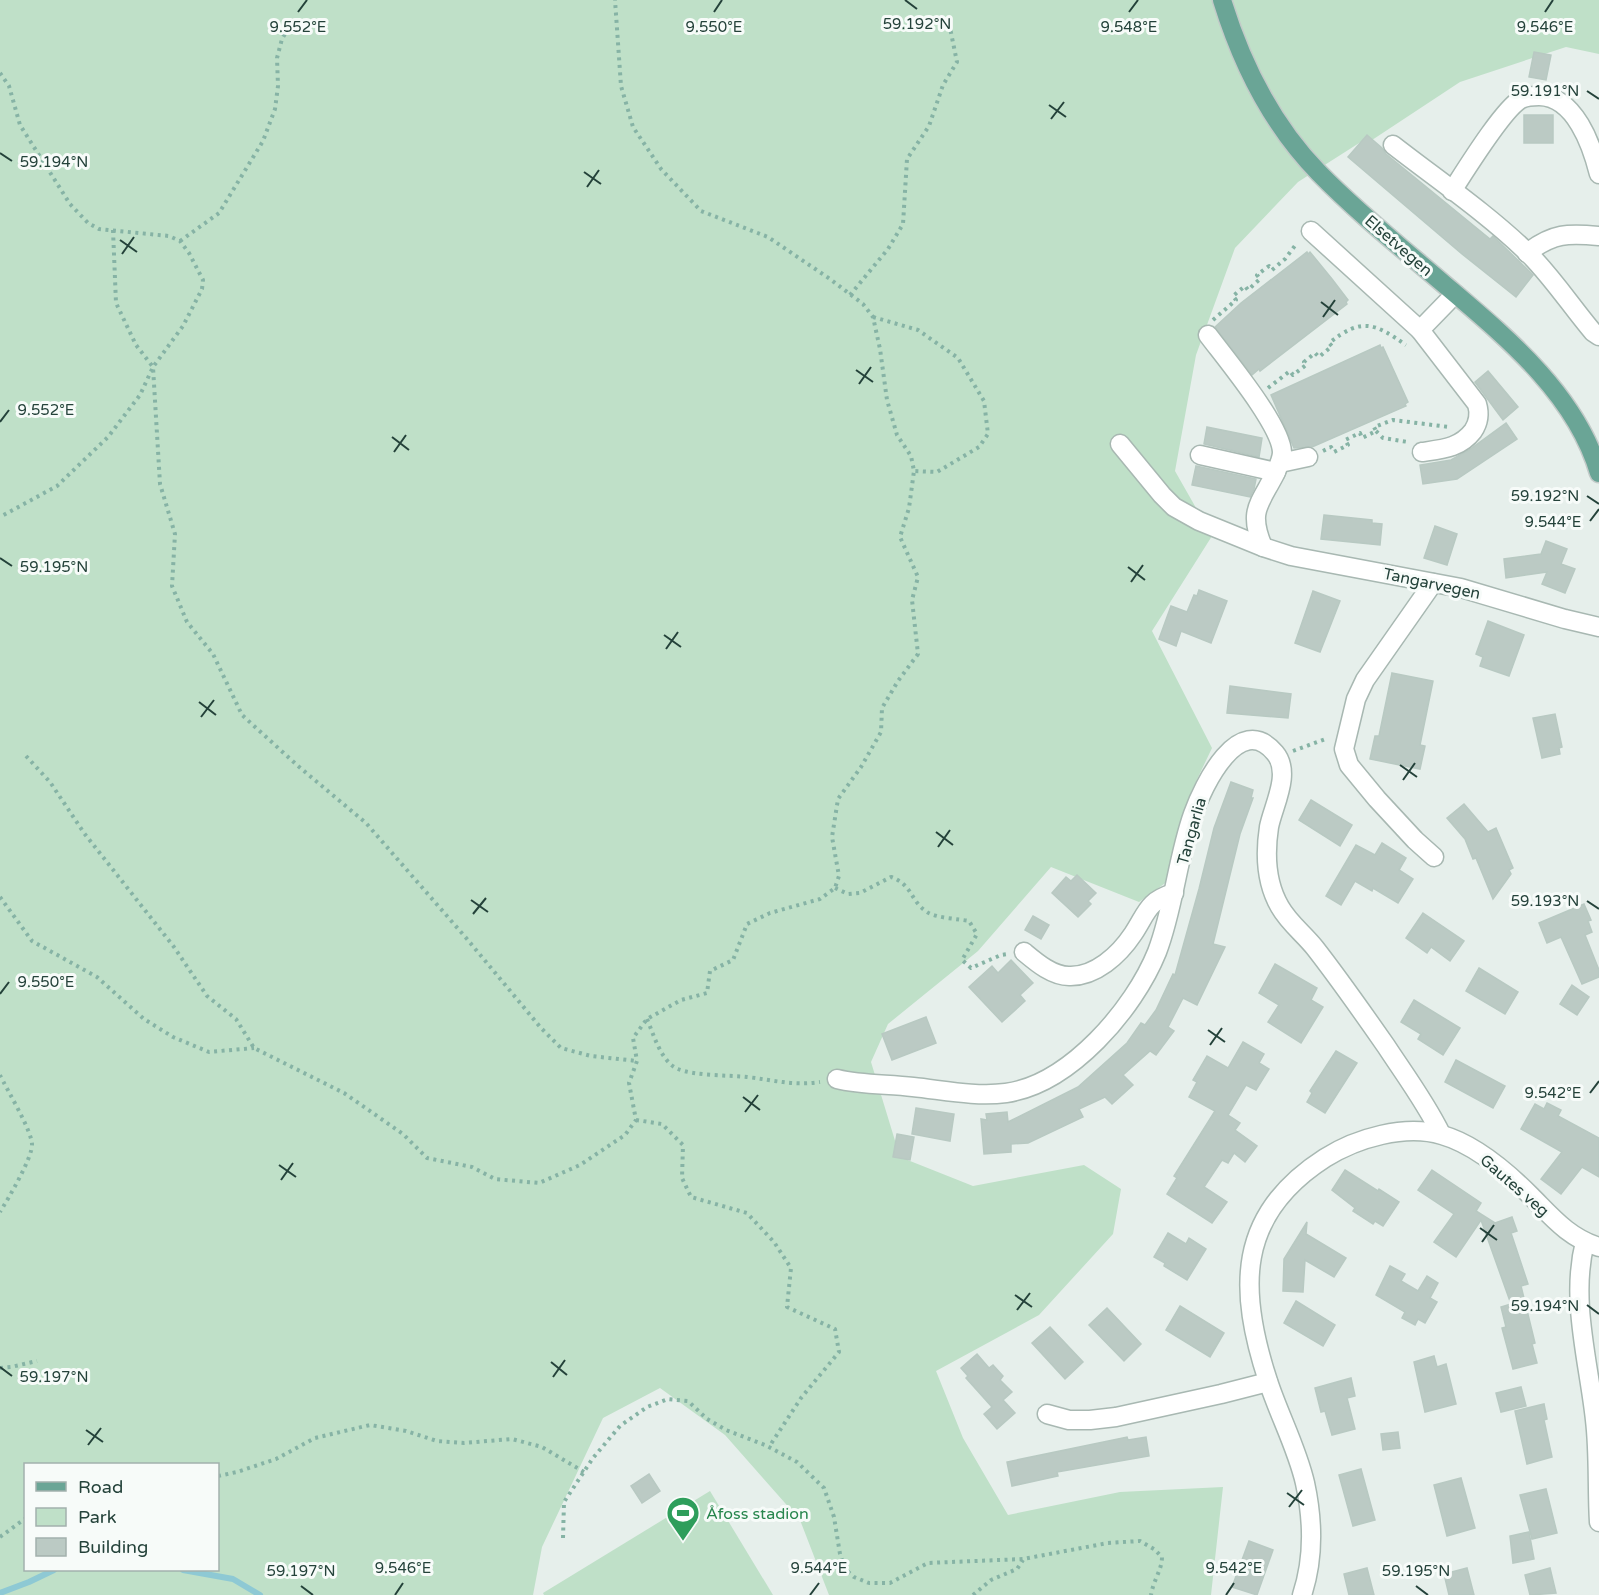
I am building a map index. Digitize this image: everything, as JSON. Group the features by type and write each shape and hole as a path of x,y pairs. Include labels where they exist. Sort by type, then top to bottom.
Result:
{"main road":[{"name":"Elsetvegen","path":"1222,0 1254,83 1279,124 1298,149 1341,194 1493,326 1549,384 1567,407 1599,473"}],"street":[{"path":"1452,191 1510,109 1519,100 1528,96 1545,96 1566,107 1577,120 1595,159 1599,174"},
{"path":"1393,145 1527,253 1593,332 1599,336"},
{"path":"1311,231 1420,330 1477,404 1479,420 1472,432 1459,444 1448,449 1422,452"},
{"path":"1527,253 1542,242 1559,235 1599,236"},
{"path":"1420,330 1455,294"},
{"path":"1208,335 1255,397 1272,426 1282,452 1278,467 1258,505 1254,518 1256,531 1263,546"},
{"name":"Tangarvegen","path":"1120,444 1174,507 1199,521 1263,546 1291,556 1461,588 1599,627"},
{"path":"1200,455 1278,467 1312,455"},
{"path":"1433,583 1365,680 1356,699 1344,749 1349,765 1402,827 1434,857"},
{"name":"Tangarlia","path":"837,1079 981,1094 1007,1093 1051,1076 1102,1035 1141,985 1165,930 1192,817 1202,793 1225,757 1234,746 1252,740 1263,743 1279,758"},
{"path":"1279,758 1281,779 1269,825 1267,853 1271,890 1280,908 1296,929 1313,945 1370,1023 1418,1093 1441,1134"},
{"path":"1024,952 1053,972 1067,977 1082,975 1111,960 1124,948 1153,903 1160,897 1174,893"},
{"name":"Gautes veg","path":"1302,1595 1311,1544 1305,1482 1268,1382 1255,1336 1249,1280 1254,1245 1268,1212 1291,1184 1335,1152 1375,1137 1408,1131 1441,1134 1461,1142 1494,1163 1531,1195 1560,1226 1592,1244"},
{"path":"1592,1244 1581,1258 1579,1285 1596,1423 1599,1522"},
{"path":"1047,1414 1069,1420 1116,1417 1268,1382"}],"path":[{"path":"26,756 50,782 84,833 174,947 207,996 236,1019 254,1048 344,1093 403,1134 427,1158 472,1167 495,1179 540,1183 580,1165 625,1135 636,1120 629,1083 637,1061 633,1038 647,1019 681,1000 706,993 710,971 733,960 747,924 770,913 820,899 835,888 839,876 831,837 838,799 861,767 881,732 882,708 918,654 912,600 918,577 900,537 909,508 914,471 911,456 897,435 887,400 873,317 863,304 768,237 700,211 661,169 633,127 621,86 615,0"},
{"path":"180,241 195,228 219,213 262,141 275,109 278,86 277,58 282,39 294,18"},
{"path":"850,295 888,249 903,224 907,159 929,126 943,85 957,62 949,23"},
{"path":"0,74 9,86 20,125 70,204 88,223 99,229 169,236 180,241 203,280 202,289 183,326 153,367 140,395 108,437 57,486 0,517"},
{"path":"113,231 116,303 136,345 153,367 160,484 175,534 172,586 187,622 213,654 242,715 366,823 541,1028 561,1048 591,1056 637,1061"},
{"path":"1225,309 1236,300 1233,296 1245,286 1248,290 1260,279 1257,275 1269,266 1272,270 1285,259"},
{"path":"873,317 918,330 958,358 984,401 988,434 979,447 937,472 914,471"},
{"path":"1277,381 1290,371 1293,375 1316,353 1319,357 1332,346 1329,343 1344,331 1359,325 1380,328 1412,349 1424,353 1436,350"},
{"path":"1422,452 1418,445 1383,438 1374,427 1393,420 1430,423 1472,432"},
{"path":"1312,455 1331,447 1334,452 1348,445 1345,440 1360,433 1362,438 1376,431"},
{"path":"1279,758 1313,742 1340,735 1348,729"},
{"path":"835,888 848,894 860,893 891,877 903,881 917,903 929,914 969,921 977,934 962,960 971,968 1001,955 1024,952"},
{"path":"0,897 32,941 98,977 144,1019 173,1037 209,1052 254,1048"},
{"path":"647,1019 663,1055 677,1069 722,1077 745,1077 801,1085 837,1079"},
{"path":"0,1075 28,1131 32,1144 27,1161 0,1212"},
{"path":"636,1120 662,1124 683,1145 682,1178 691,1197 747,1213 774,1242 791,1268 787,1307 835,1329 839,1352 801,1398 769,1447"},
{"path":"0,1368 11,1368 37,1361"},
{"path":"562,1538 564,1502 584,1472 620,1426 648,1407 668,1399 688,1401 707,1419 797,1462 824,1488 834,1517 845,1569 854,1577 869,1583 890,1583 928,1563 1023,1559 1140,1540 1162,1557 1162,1565 1152,1583 1150,1595"},
{"path":"219,1476 276,1458 315,1438 370,1425 406,1431 437,1441 464,1443 512,1439 542,1447 584,1472"},
{"path":"0,1537 24,1519"},
{"path":"974,1595 991,1580 1017,1569 1023,1559"}],"green space":[{"path":"0,0 1599,0 1599,54 1566,47 1460,82 1366,144 1367,138 1298,182 1235,248 1196,355 1175,471 1212,536 1152,631 1212,748 1191,792 1168,881 1139,902 1051,867 978,951 888,1024 871,1062 900,1157 973,1186 1084,1165 1121,1189 1113,1234 1039,1315 936,1371 963,1438 1008,1515 1120,1492 1223,1487 1211,1595 829,1595 800,1520 725,1435 660,1388 603,1418 542,1547 533,1595 0,1595"},
{"name":"Åfoss stadion","path":"710,1491 773,1595 544,1595 543,1593"}],"building":[{"path":"1534,52 1551,55 1546,80 1529,77"},
{"path":"1524,115 1553,115 1553,143 1524,143"},
{"path":"1367,135 1386,154 1490,239 1493,236 1533,275 1516,297 1348,157"},
{"path":"1307,252 1308,254 1310,252 1332,279 1348,300 1347,304 1252,375 1215,327 1241,303"},
{"path":"1380,345 1381,348 1383,347 1408,402 1406,406 1312,447 1294,448 1271,395"},
{"path":"1488,371 1518,407 1503,420 1475,382"},
{"path":"1506,423 1517,439 1457,479 1423,484 1420,465 1451,460"},
{"path":"1207,427 1262,438 1259,457 1204,444"},
{"path":"1196,466 1256,479 1254,489 1250,497 1192,485"},
{"path":"1324,515 1372,520 1372,523 1382,524 1380,545 1321,539"},
{"path":"1435,526 1457,534 1447,565 1424,558"},
{"path":"1546,541 1567,549 1561,564 1575,569 1565,593 1542,584 1547,572 1506,578 1504,559 1541,554"},
{"path":"1199,590 1227,601 1211,643 1181,631 1176,646 1159,639 1171,606 1187,612 1194,595 1197,596"},
{"path":"1313,591 1340,601 1320,652 1295,643"},
{"path":"1488,621 1524,635 1509,676 1480,666 1483,657 1476,654"},
{"path":"1392,673 1433,681 1420,745 1425,746 1420,769 1370,759 1375,736 1379,736"},
{"path":"1230,686 1291,694 1288,718 1227,713"},
{"path":"1555,714 1562,747 1559,748 1560,754 1542,758 1533,718"},
{"path":"1231,782 1253,790 1251,798 1253,798 1240,834 1213,944 1225,947 1197,1005 1183,998 1168,1027 1174,1031 1156,1055 1150,1051 1123,1075 1133,1085 1112,1104 1105,1097 1079,1109 1083,1117 1028,1143 1011,1144 1011,1152 984,1154 981,1119 987,1120 986,1114 1007,1112 1008,1122 1078,1087 1127,1043 1141,1023 1145,1025 1156,1010 1173,974 1175,975 1214,828"},
{"path":"1311,800 1352,825 1340,846 1299,820"},
{"path":"1464,804 1488,832 1496,828 1513,868 1509,870 1511,874 1493,899 1476,858 1473,859 1465,839 1447,818"},
{"path":"1382,843 1406,858 1399,870 1413,879 1398,903 1373,888 1372,891 1355,881 1341,905 1326,896 1356,845 1375,855"},
{"path":"1077,875 1096,893 1088,901 1091,904 1078,917 1052,893 1066,877 1071,881"},
{"path":"1584,904 1591,920 1588,921 1592,932 1585,935 1599,970 1599,977 1582,984 1561,937 1547,943 1539,923"},
{"path":"1423,913 1464,941 1450,961 1431,947 1427,953 1406,938"},
{"path":"1033,916 1049,925 1041,939 1025,930"},
{"path":"1011,960 1033,983 1020,995 1025,1001 1002,1022 969,987 992,966 998,973"},
{"path":"1275,964 1317,988 1311,1000 1323,1007 1301,1043 1268,1022 1279,1005 1259,993"},
{"path":"1479,968 1518,992 1505,1014 1466,991"},
{"path":"1572,985 1589,997 1577,1015 1560,1004"},
{"path":"1414,1000 1460,1028 1443,1055 1418,1039 1421,1034 1401,1022"},
{"path":"926,1017 936,1043 892,1060 882,1034"},
{"path":"1243,1042 1264,1054 1259,1063 1269,1069 1256,1090 1246,1085 1228,1115 1240,1123 1235,1130 1257,1146 1245,1162 1234,1153 1228,1163 1222,1160 1204,1187 1227,1202 1212,1223 1167,1194 1177,1178 1174,1176 1215,1111 1189,1097 1197,1082 1193,1080 1207,1056 1228,1068"},
{"path":"1336,1051 1357,1063 1325,1113 1307,1102 1312,1093 1310,1091"},
{"path":"1456,1060 1505,1086 1493,1108 1445,1082"},
{"path":"1547,1103 1561,1110 1558,1116 1599,1138 1599,1177 1582,1167 1561,1194 1541,1179 1562,1152 1521,1129 1535,1104 1544,1109"},
{"path":"916,1108 954,1114 950,1141 912,1134"},
{"path":"897,1134 914,1137 910,1160 893,1157"},
{"path":"1345,1170 1399,1202 1383,1226 1375,1221 1373,1224 1353,1211 1355,1208 1332,1190"},
{"path":"1432,1170 1481,1203 1476,1211 1495,1223 1512,1217 1517,1231 1511,1233 1528,1284 1521,1286 1535,1343 1532,1344 1537,1363 1513,1369 1502,1328 1506,1327 1501,1307 1511,1304 1481,1220 1456,1257 1434,1242 1454,1214 1418,1190"},
{"path":"1307,1222 1306,1234 1346,1258 1334,1277 1305,1260 1303,1292 1283,1291 1284,1259"},
{"path":"1168,1233 1186,1244 1189,1238 1206,1249 1187,1280 1154,1257"},
{"path":"1390,1266 1405,1274 1401,1281 1418,1291 1427,1276 1438,1283 1430,1298 1437,1302 1425,1323 1418,1319 1415,1325 1402,1318 1405,1312 1376,1295"},
{"path":"1296,1301 1335,1325 1323,1346 1284,1323"},
{"path":"1180,1306 1224,1333 1210,1357 1166,1330"},
{"path":"1107,1308 1141,1344 1124,1361 1089,1325"},
{"path":"1050,1327 1083,1362 1065,1379 1032,1343"},
{"path":"977,1354 989,1368 993,1365 1003,1376 1000,1380 1012,1392 1003,1400 1015,1413 997,1429 984,1414 992,1407 966,1378 968,1376 961,1368"},
{"path":"1434,1356 1437,1367 1446,1364 1456,1404 1425,1412 1414,1362"},
{"path":"1351,1378 1355,1396 1347,1398 1355,1429 1332,1435 1325,1411 1321,1412 1315,1388"},
{"path":"1521,1387 1526,1406 1501,1412 1496,1393"},
{"path":"1544,1404 1547,1419 1544,1420 1552,1457 1527,1464 1515,1411"},
{"path":"1398,1432 1400,1448 1383,1450 1381,1434"},
{"path":"1127,1437 1128,1440 1146,1437 1149,1456 1057,1472 1058,1476 1012,1486 1007,1462"},
{"path":"1361,1469 1375,1520 1353,1526 1339,1475"},
{"path":"649,1474 660,1491 642,1503 631,1486"},
{"path":"1461,1478 1475,1528 1447,1536 1434,1485"},
{"path":"1546,1489 1557,1533 1532,1539 1520,1495"},
{"path":"1529,1532 1534,1559 1513,1563 1510,1536"},
{"path":"1249,1541 1273,1550 1257,1595 1232,1587"},
{"path":"1367,1568 1374,1595 1349,1595 1344,1574"},
{"path":"1467,1568 1474,1595 1449,1595 1444,1574"},
{"path":"1550,1568 1556,1593 1530,1595 1525,1575"}],"waterway":[{"path":"0,1593 52,1571"},
{"path":"189,1571 233,1579 260,1595"}],"place":[{"name":"Åfoss stadion","path":"683,1542"}]}
